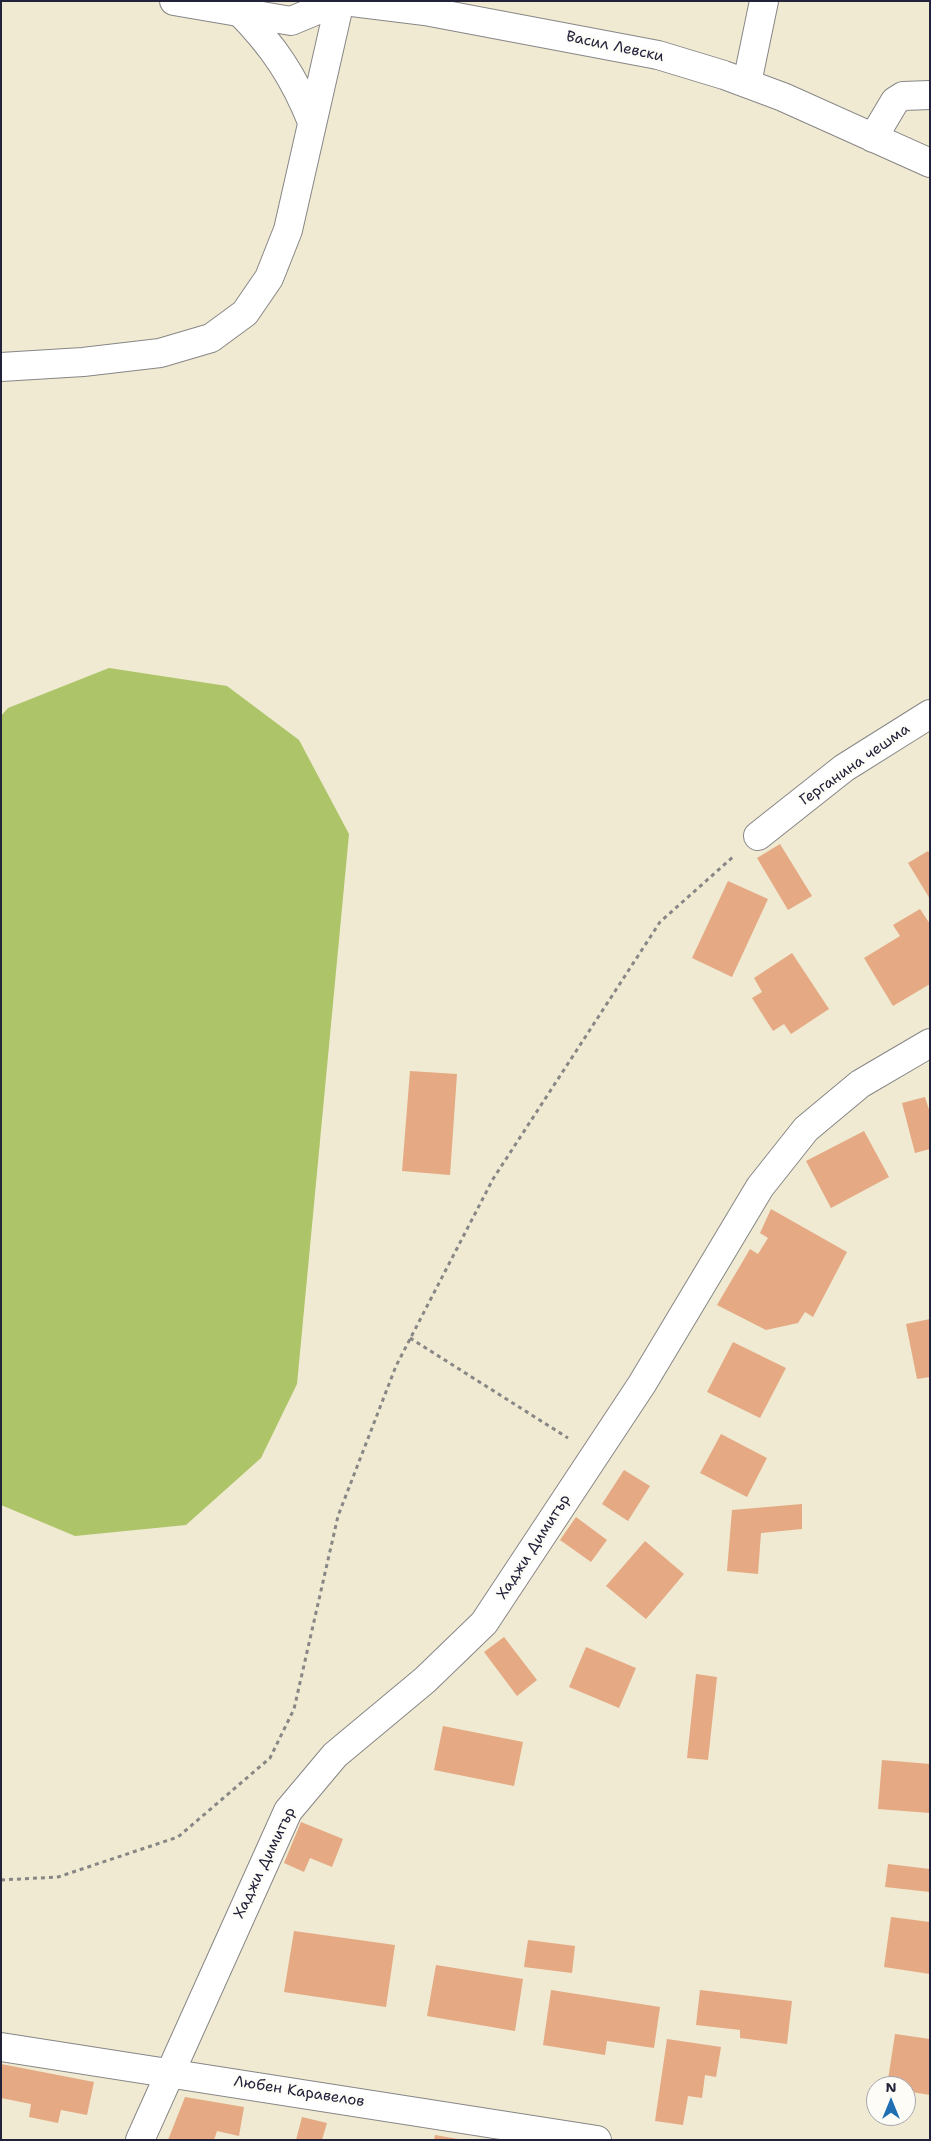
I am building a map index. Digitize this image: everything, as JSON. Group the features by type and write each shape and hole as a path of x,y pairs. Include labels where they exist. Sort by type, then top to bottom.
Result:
{"main road":[{"path":"174,1 291,21 339,1"},
{"path":"1,367 83,362 160,353 211,338 245,313 269,278 288,230 339,1"},
{"name":"Васил Левски","path":"344,1 425,11 658,55 747,83 783,97 930,163"},
{"path":"747,83 764,1"},
{"path":"240,12 263,36 283,62 299,91 312,122"},
{"path":"873,138 895,101 903,96 930,95"},
{"name":"Герганина чешма","path":"758,836 844,768 930,714"},
{"name":"Хаджи Димитър","path":"140,2140 288,1811 335,1756 424,1680 484,1623 642,1384 760,1187 800,1136 860,1084 930,1043"},
{"name":"Любен Каравелов","path":"1,2046 597,2140"}],"path":[{"path":"1,1880 58,1877 178,1837 270,1758 294,1709 338,1516 396,1366 493,1179 660,922 758,836"},
{"path":"410,1338 595,1455"}],"green space":[{"path":"109,668 227,686 299,740 349,834 297,1384 261,1458 186,1525 75,1536 1,1505 1,716 8,708"}],"building":[{"path":"780,844 812,896 788,910 757,858"},
{"path":"928,851 930,854 930,899 908,863"},
{"path":"728,881 768,899 732,977 692,958"},
{"path":"920,909 930,924 930,984 893,1006 864,958 900,936 893,925"},
{"path":"792,953 829,1009 791,1034 784,1024 773,1031 752,998 762,992 754,978"},
{"path":"410,1071 457,1074 450,1175 402,1171"},
{"path":"925,1097 930,1113 930,1149 915,1153 902,1103"},
{"path":"864,1131 889,1177 831,1208 806,1161"},
{"path":"771,1209 847,1252 813,1317 805,1312 798,1323 766,1330 717,1305 750,1249 758,1254 768,1238 760,1233"},
{"path":"930,1319 930,1377 917,1379 906,1324"},
{"path":"733,1342 786,1368 760,1418 707,1392"},
{"path":"721,1434 767,1458 747,1497 700,1473"},
{"path":"624,1470 650,1486 628,1521 602,1504"},
{"path":"802,1504 802,1529 761,1533 758,1574 727,1571 732,1510"},
{"path":"576,1517 607,1540 591,1562 560,1540"},
{"path":"645,1541 684,1574 646,1619 606,1586"},
{"path":"504,1637 537,1680 517,1696 484,1652"},
{"path":"586,1647 636,1668 619,1708 569,1687"},
{"path":"696,1674 717,1677 708,1760 687,1758"},
{"path":"443,1726 523,1742 514,1786 434,1770"},
{"path":"882,1760 930,1764 930,1813 878,1809"},
{"path":"301,1822 343,1839 332,1867 310,1858 304,1872 284,1863"},
{"path":"888,1864 930,1869 930,1892 885,1887"},
{"path":"891,1917 930,1922 930,1974 884,1967"},
{"path":"294,1931 395,1945 386,2007 284,1992"},
{"path":"528,1940 575,1946 572,1973 524,1967"},
{"path":"436,1965 523,1979 515,2031 427,2016"},
{"path":"551,1990 660,2007 654,2048 607,2041 605,2055 543,2045"},
{"path":"700,1990 792,2001 787,2044 740,2038 740,2030 696,2025"},
{"path":"895,2034 930,2039 930,2095 916,2093 916,2076 889,2076"},
{"path":"667,2039 721,2047 716,2077 705,2075 702,2098 688,2096 683,2125 655,2121"},
{"path":"1,2064 94,2082 87,2115 61,2110 58,2123 29,2117 31,2104 1,2098"},
{"path":"185,2097 244,2107 239,2136 217,2131 214,2140 168,2140"},
{"path":"302,2117 327,2123 322,2140 296,2140"},
{"path":"435,2135 458,2139 458,2140 434,2140"}]}
